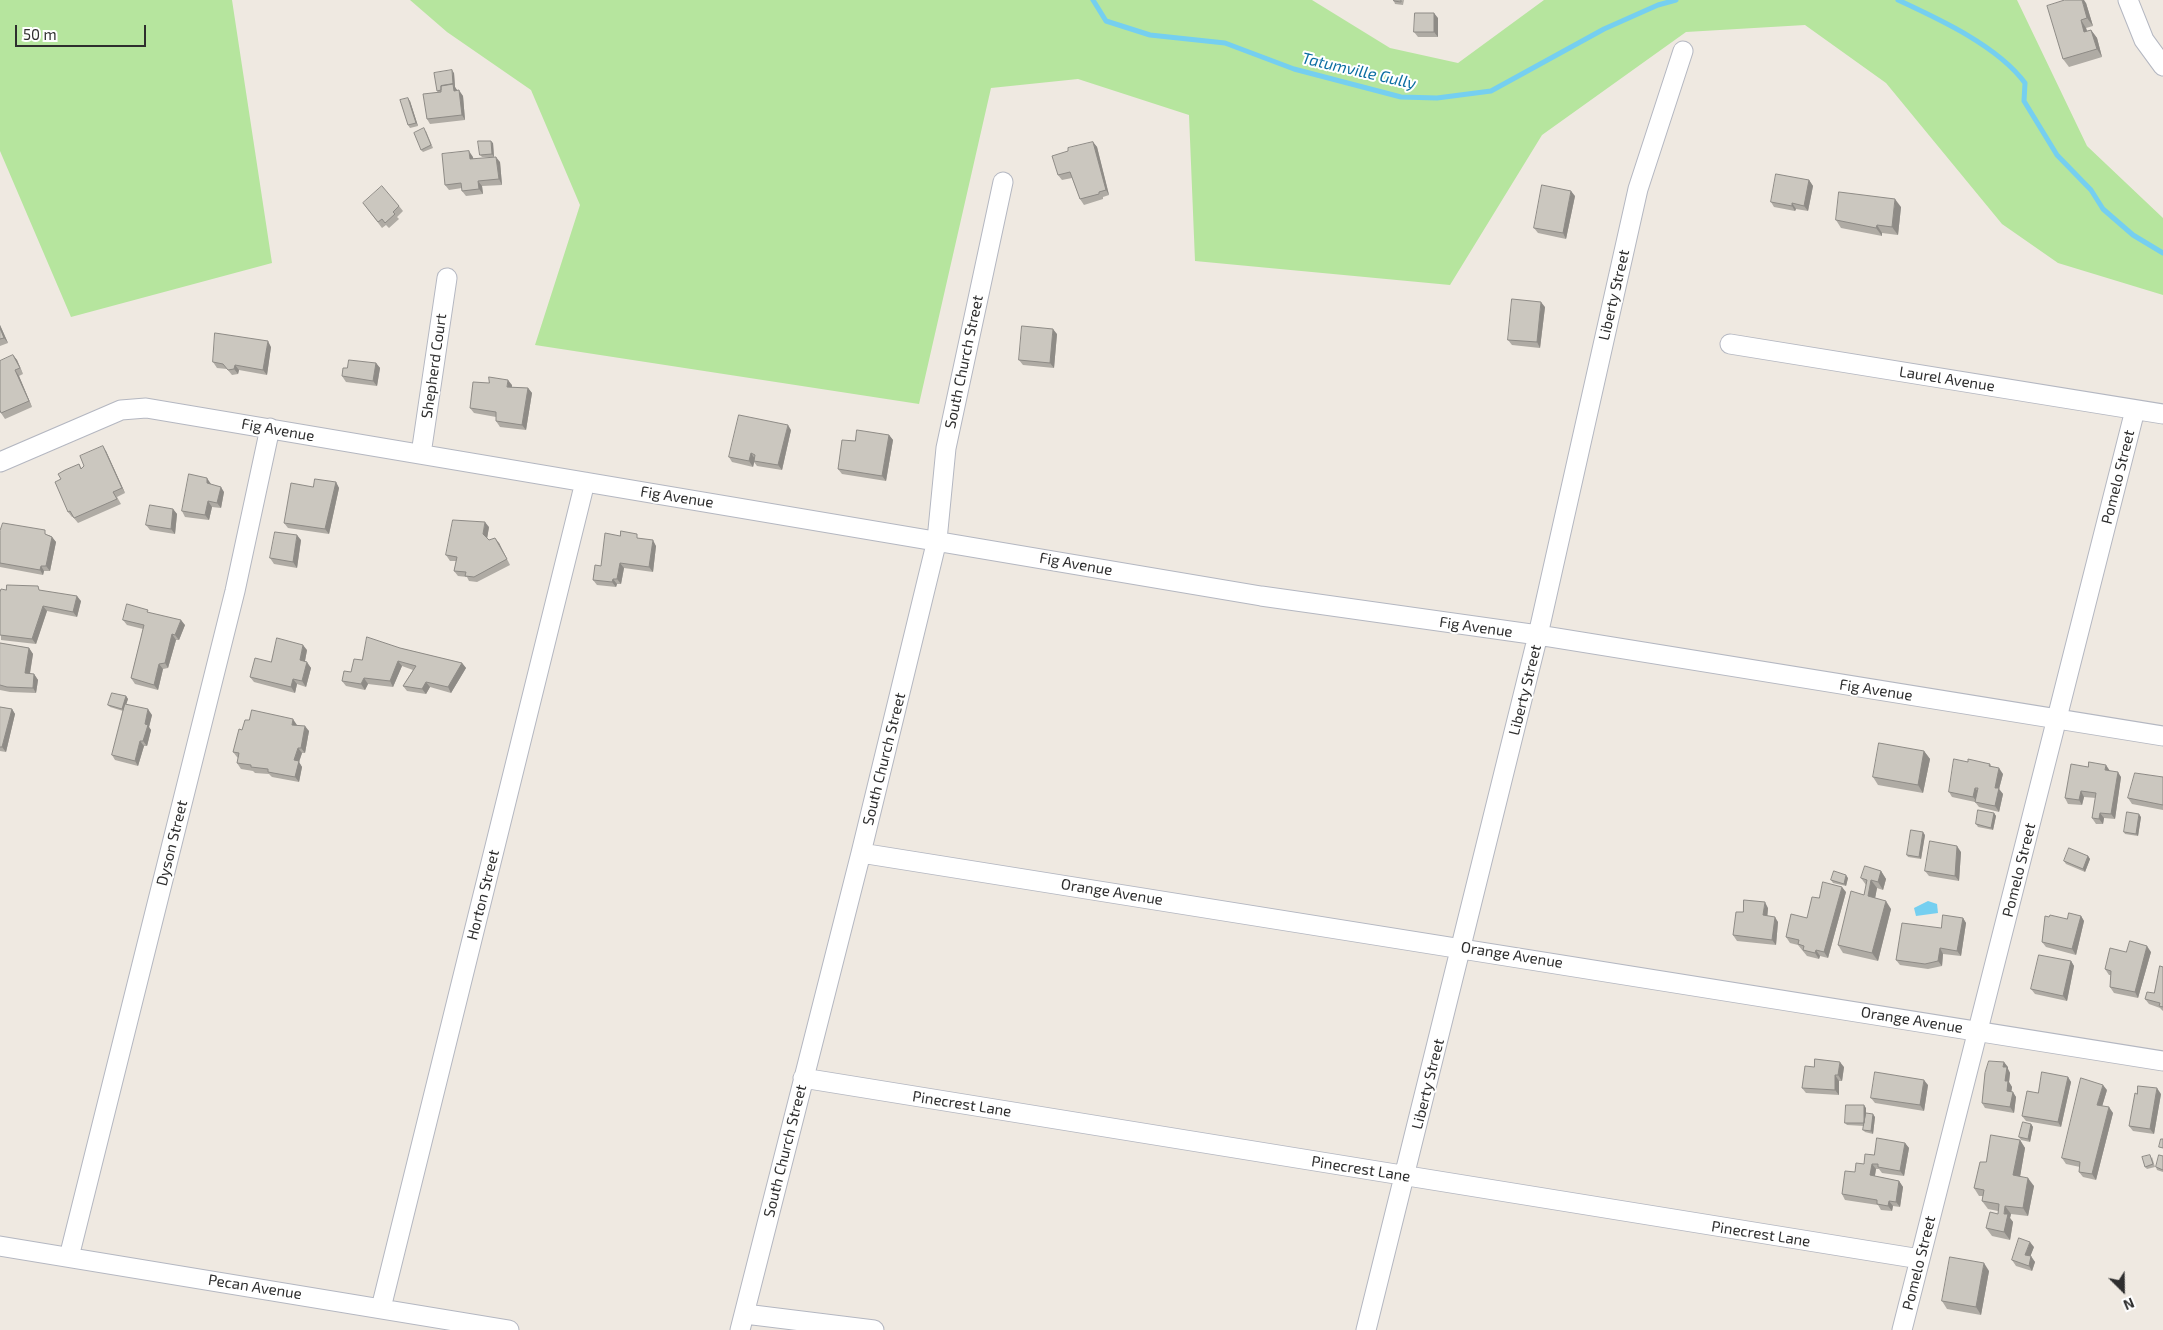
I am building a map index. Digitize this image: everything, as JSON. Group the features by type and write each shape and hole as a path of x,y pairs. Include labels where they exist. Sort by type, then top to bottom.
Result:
{"street":[{"path":"2128,0 2144,40 2163,66"},
{"name":"Liberty Street","path":"1366,1330 1538,635 1638,189 1683,51"},
{"name":"South Church Street","path":"742,1322 861,853 937,540 946,448 1003,182"},
{"name":"Shepherd Court","path":"421,454 447,278"},
{"name":"Laurel Avenue","path":"1730,344 2163,414"},
{"name":"Fig Avenue","path":"0,462 121,410 146,408 1261,596 1538,635 2163,736"},
{"name":"Pomelo Street","path":"1902,1330 2135,410"},
{"name":"Dyson Street","path":"69,1257 235,591 270,428"},
{"name":"Horton Street","path":"381,1308 585,482"},
{"name":"Orange Avenue","path":"861,853 1462,947 2163,1061"},
{"name":"Pinecrest Lane","path":"803,1078 1920,1260"},
{"name":"Pecan Avenue","path":"0,1246 381,1308 407,1322 509,1330"},
{"path":"742,1322 874,1330"}],"green space":[{"path":"0,0 232,0 272,263 71,317 0,151"},
{"path":"410,0 1312,0 1390,48 1458,63 1544,0 2017,0 2087,146 2163,218 2163,295 2058,263 2002,224 1886,83 1805,25 1686,32 1542,135 1450,285 1195,261 1189,115 1078,79 991,88 919,404 535,345 580,205 531,90 447,32"}],"water":[{"path":"1928,901 1937,904 1938,913 1916,916 1914,908"}],"building":[{"path":"2065,0 2082,0 2087,18 2081,20 2084,32 2091,30 2097,49 2063,59 2047,6"},
{"path":"1415,13 1434,13 1434,32 1414,32"},
{"path":"452,70 453,84 441,86 441,90 437,91 434,73"},
{"path":"453,84 454,91 459,90 462,115 427,119 423,94 441,92 441,86"},
{"path":"408,98 416,123 408,125 400,100"},
{"path":"424,128 431,145 421,150 414,133"},
{"path":"478,141 491,141 492,154 480,155"},
{"path":"1093,142 1106,190 1080,199 1070,172 1058,175 1052,156 1068,151 1068,148"},
{"path":"469,151 470,159 496,157 499,179 478,181 479,189 462,191 461,183 445,185 442,154"},
{"path":"1776,174 1809,180 1804,206 1792,203 1792,206 1771,202"},
{"path":"1542,185 1571,191 1563,233 1534,228"},
{"path":"382,186 399,206 393,212 395,214 385,223 382,219 378,222 363,203"},
{"path":"1839,192 1895,199 1892,227 1877,225 1876,228 1836,220"},
{"path":"1512,299 1541,302 1537,342 1508,340"},
{"path":"1022,326 1053,329 1050,363 1019,360"},
{"path":"0,328 4,338 0,339"},
{"path":"215,333 268,341 263,370 235,365 234,369 228,370 223,364 213,362"},
{"path":"13,355 20,368 15,370 29,401 1,413 0,361"},
{"path":"349,360 376,363 373,381 342,376 343,368 347,368"},
{"path":"489,377 508,380 507,387 528,388 522,425 496,421 496,412 470,408 473,382 489,383"},
{"path":"739,415 788,425 778,465 754,461 755,455 751,453 749,461 729,457"},
{"path":"857,430 889,435 882,476 838,469 842,440 855,441"},
{"path":"103,446 122,488 113,492 117,499 74,518 70,511 68,512 55,482 61,479 58,474 79,464 81,469 84,466 80,456"},
{"path":"189,474 207,478 207,483 221,487 217,503 208,501 205,515 182,511"},
{"path":"315,479 336,482 325,529 284,523 291,483 313,487"},
{"path":"150,505 173,509 171,529 146,525"},
{"path":"453,520 485,522 483,534 489,540 495,538 507,559 474,577 465,576 466,572 454,571 457,557 446,555"},
{"path":"3,523 45,530 45,534 52,537 46,566 41,566 40,570 0,563 0,531"},
{"path":"621,531 637,534 637,538 653,540 649,567 620,563 617,579 613,579 612,582 593,580 595,565 601,566 605,533 620,536"},
{"path":"275,532 297,535 293,562 270,558"},
{"path":"7,585 38,586 39,590 77,596 73,612 43,606 32,639 0,635 0,592 1,589 6,590"},
{"path":"127,604 148,610 147,612 181,620 175,635 172,634 165,663 159,664 154,685 131,678 144,625 123,620"},
{"path":"367,637 400,648 462,663 448,687 426,682 422,689 403,686 416,666 398,661 390,681 364,678 361,684 342,681 344,671 351,672 354,659 362,660"},
{"path":"277,638 303,645 300,660 307,662 302,681 293,679 291,687 250,677 255,658 271,662"},
{"path":"0,643 29,648 25,673 34,674 33,688 0,685"},
{"path":"112,693 126,696 122,709 108,705"},
{"path":"125,704 148,709 145,724 148,725 143,741 140,741 135,761 112,755"},
{"path":"0,707 12,709 2,747 0,747"},
{"path":"252,710 293,719 292,725 305,726 301,748 298,748 294,760 299,761 295,777 237,763 239,753 233,752 239,729 242,730 245,720 249,720"},
{"path":"1879,743 1924,751 1918,785 1873,777"},
{"path":"1954,759 1968,762 1968,759 1999,768 1995,788 1999,788 1995,806 1975,802 1978,788 1975,788 1973,797 1949,792"},
{"path":"2089,762 2106,765 2105,770 2118,772 2111,814 2100,813 2099,819 2092,818 2096,793 2081,791 2079,800 2065,798 2071,764 2088,767"},
{"path":"2135,773 2163,777 2163,805 2128,798"},
{"path":"1978,810 1994,813 1991,828 1976,824"},
{"path":"2127,812 2139,814 2136,834 2124,832"},
{"path":"1911,830 1923,832 1919,857 1907,855"},
{"path":"1930,841 1957,846 1955,876 1925,871"},
{"path":"2069,848 2088,856 2083,869 2064,861"},
{"path":"1865,866 1881,871 1878,882 1871,880 1868,896 1886,901 1872,953 1838,945 1851,891 1864,895 1867,880 1861,878"},
{"path":"1834,871 1846,875 1844,884 1831,880"},
{"path":"1823,882 1842,887 1824,952 1816,950 1815,953 1803,950 1804,946 1798,944 1799,940 1786,937 1791,914 1807,918 1812,897 1819,898"},
{"path":"1744,900 1765,902 1763,915 1775,917 1772,940 1733,935 1736,912 1743,912"},
{"path":"2069,913 2081,916 2072,949 2042,942 2045,916 2049,917 2050,915 2067,919"},
{"path":"1943,915 1963,918 1957,951 1940,948 1938,961 1925,964 1896,960 1902,923 1941,928"},
{"path":"2130,941 2147,946 2135,992 2110,987 2111,971 2105,969 2110,948 2126,952"},
{"path":"2039,955 2071,961 2063,996 2031,989"},
{"path":"2160,966 2163,967 2163,1007 2159,1006 2160,1003 2145,999 2147,992 2154,993"},
{"path":"1815,1059 1840,1062 1838,1075 1835,1075 1835,1090 1802,1088 1805,1066 1814,1067"},
{"path":"1989,1061 2004,1062 2003,1067 2007,1067 2005,1081 2008,1081 2007,1091 2013,1092 2010,1107 1982,1103 1985,1073"},
{"path":"1875,1072 1924,1080 1920,1105 1871,1098"},
{"path":"2042,1072 2068,1077 2058,1122 2022,1116 2027,1091 2038,1093"},
{"path":"2081,1078 2103,1085 2097,1105 2109,1107 2092,1174 2079,1172 2080,1162 2062,1158"},
{"path":"2138,1086 2157,1088 2150,1129 2129,1126"},
{"path":"1846,1105 1864,1105 1864,1123 1845,1123"},
{"path":"1866,1113 1873,1114 1871,1131 1863,1130"},
{"path":"2023,1122 2031,1124 2028,1139 2019,1137"},
{"path":"1991,1135 2020,1140 2013,1175 2028,1178 2023,1208 2005,1206 2004,1214 2008,1214 2004,1232 1986,1228 1990,1212 1998,1214 1999,1204 1982,1201 1984,1190 1974,1188 1980,1162 1986,1162"},
{"path":"1877,1138 1905,1143 1900,1171 1872,1164 1870,1175 1899,1181 1896,1202 1889,1201 1888,1206 1877,1204 1877,1200 1842,1194 1845,1171 1855,1172 1856,1163 1864,1164 1865,1154 1874,1155"},
{"path":"2161,1139 2163,1139 2163,1148 2159,1147"},
{"path":"2150,1155 2153,1164 2145,1167 2142,1157"},
{"path":"2159,1155 2163,1156 2163,1170 2156,1167"},
{"path":"2019,1238 2030,1242 2025,1255 2031,1256 2029,1266 2012,1260"},
{"path":"1950,1257 1984,1263 1976,1307 1942,1301"}],"waterway":[{"name":"Tatumville Gully","path":"1093,0 1106,21 1150,35 1225,43 1294,69 1401,97 1437,98 1491,91 1604,29 1658,5 1676,0"},
{"name":"Tatumville Gully","path":"1898,0 1967,35 2000,57 2025,83 2024,101 2057,155 2091,190 2103,209 2133,235 2163,253"}]}
